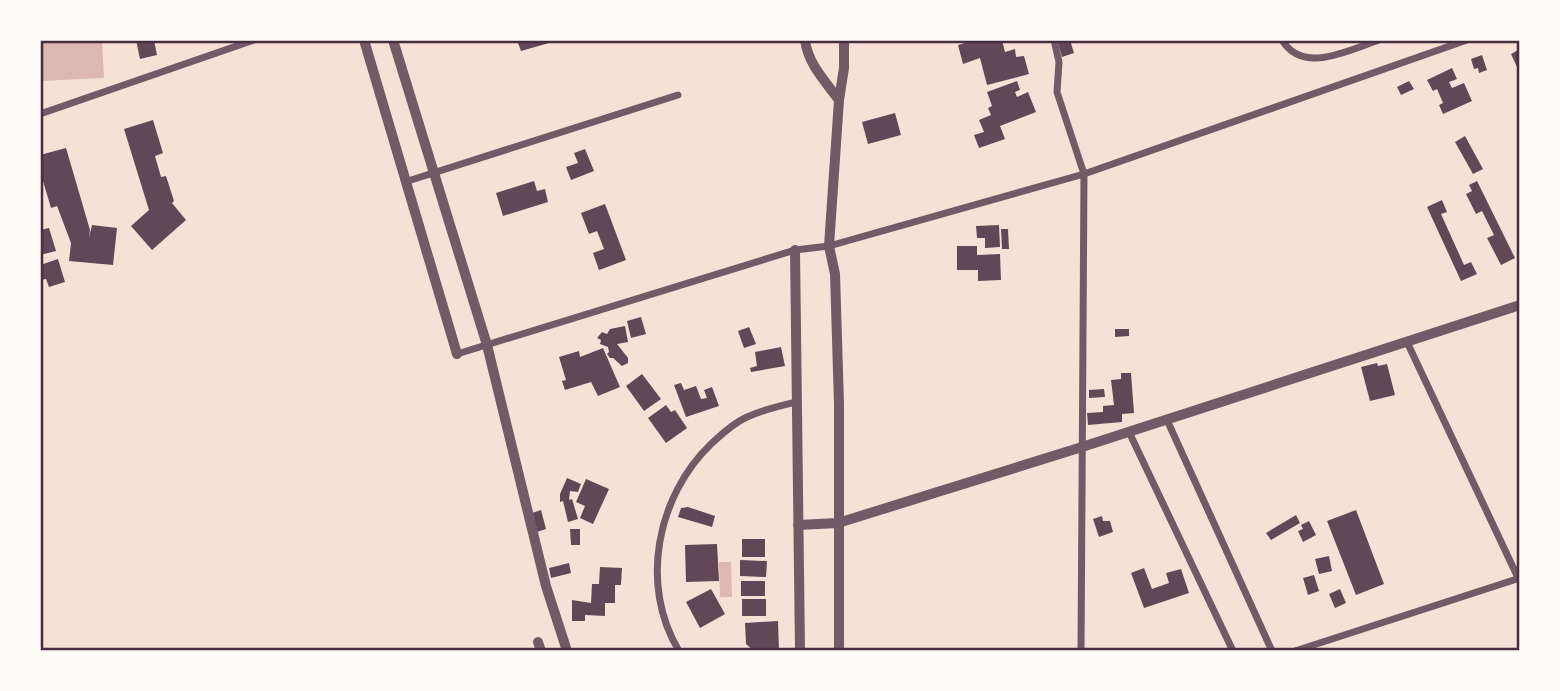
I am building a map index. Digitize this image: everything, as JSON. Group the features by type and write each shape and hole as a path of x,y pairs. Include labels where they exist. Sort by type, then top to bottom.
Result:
{"street":[{"path":"40,114 254,40"},
{"path":"365,40 457,354 795,250 829,246 1084,174 1467,40"},
{"path":"393,40 487,345 546,586 567,651"},
{"path":"806,40 807,53 814,66 839,100"},
{"path":"839,651 839,404 835,274 829,246 844,40"},
{"path":"1055,40 1059,62 1057,92 1084,174 1082,651"},
{"path":"1282,40 1286,48 1300,58 1318,59 1379,40"},
{"path":"408,181 678,95"},
{"path":"795,250 800,651"},
{"path":"798,525 838,523 1520,305"},
{"path":"1295,651 1519,580 1407,342"},
{"path":"679,651 665,623 658,584 657,556 665,519 676,493 702,453 722,434 744,418 796,402"},
{"path":"1167,420 1272,651"},
{"path":"1129,432 1233,651"}],"shaded area":[{"path":"102,40 104,78 40,81 40,43"},
{"path":"719,562 731,562 732,597 720,597"}],"building":[{"path":"136,40 154,40 157,55 140,59"},
{"path":"517,40 556,40 556,41 521,51"},
{"path":"975,40 1002,40 1005,52 1015,49 1016,57 1024,56 1029,74 987,85 980,58 963,64 958,45"},
{"path":"1057,40 1070,40 1074,53 1062,57"},
{"path":"1520,49 1520,66 1517,67 1511,54"},
{"path":"1482,55 1487,70 1479,73 1478,68 1474,69 1471,59"},
{"path":"1452,68 1457,79 1449,82 1452,88 1464,83 1472,101 1443,114 1439,105 1443,103 1437,89 1433,91 1427,80"},
{"path":"1017,81 1020,90 1015,92 1017,97 1028,92 1036,112 1000,126 1005,139 979,148 974,135 984,132 979,120 991,115 988,108 992,106 987,92"},
{"path":"1409,81 1414,89 1401,95 1397,87"},
{"path":"895,113 901,135 868,144 862,122"},
{"path":"153,120 163,153 155,156 161,177 166,176 174,201 172,203 186,220 152,250 131,226 149,210 124,129"},
{"path":"1465,136 1483,169 1473,174 1455,142"},
{"path":"66,148 90,230 89,238 92,225 117,228 113,265 69,261 71,243 57,206 51,208 40,171 40,155"},
{"path":"585,149 594,171 571,180 566,167 578,163 574,153"},
{"path":"534,181 537,191 545,189 548,202 503,216 496,193"},
{"path":"1477,181 1515,258 1501,265 1487,238 1494,235 1482,211 1476,214 1466,194 1472,191 1469,185"},
{"path":"1442,200 1447,212 1441,214 1464,265 1471,262 1477,274 1461,281 1427,207"},
{"path":"605,204 626,260 599,270 593,253 604,249 597,231 589,234 581,213"},
{"path":"999,225 1000,247 985,248 985,238 977,238 976,226"},
{"path":"49,228 56,251 40,255 40,230"},
{"path":"1001,229 1008,229 1009,249 1002,249"},
{"path":"957,246 977,246 977,255 1000,254 1001,280 978,281 978,270 957,270"},
{"path":"58,259 65,282 49,287 46,279 40,280 40,265"},
{"path":"641,317 646,334 631,338 627,321"},
{"path":"625,326 628,342 617,344 628,358 628,363 622,366 610,358 607,354 608,347 600,344 601,340 597,338 602,332 607,334 610,329"},
{"path":"749,327 756,344 744,348 738,331"},
{"path":"1115,329 1129,329 1129,336 1115,337"},
{"path":"781,347 785,366 751,372 750,368 757,366 755,352"},
{"path":"603,348 620,387 598,396 591,382 565,390 562,381 566,380 559,357 579,351 580,357"},
{"path":"1377,363 1378,366 1387,364 1395,395 1370,401 1361,367"},
{"path":"1121,373 1131,373 1134,413 1122,414 1122,422 1088,425 1087,413 1103,412 1103,406 1114,405 1111,380 1121,379"},
{"path":"642,374 661,399 644,411 626,386"},
{"path":"681,383 684,390 696,386 701,399 707,398 704,390 712,387 719,406 686,417 674,385"},
{"path":"1104,389 1105,397 1089,398 1089,390"},
{"path":"666,405 671,412 675,410 687,428 666,443 648,418"},
{"path":"567,478 581,484 578,492 570,491 569,500 572,499 578,519 568,522 563,501 560,502 560,494"},
{"path":"586,479 609,489 593,524 580,518 585,506 576,502"},
{"path":"688,507 715,516 712,527 678,517 681,508"},
{"path":"541,510 546,529 537,532 532,513"},
{"path":"1356,510 1384,584 1356,595 1327,521"},
{"path":"1296,515 1300,523 1271,540 1266,533"},
{"path":"1102,516 1103,521 1110,521 1113,532 1099,537 1093,519"},
{"path":"1309,521 1316,535 1303,542 1298,531 1303,529 1301,525"},
{"path":"570,529 580,529 580,545 571,545"},
{"path":"742,539 765,539 765,557 742,557"},
{"path":"717,544 719,581 686,582 685,545"},
{"path":"1329,556 1332,571 1319,574 1315,559"},
{"path":"740,560 767,561 766,577 740,576"},
{"path":"569,563 571,573 551,578 549,568"},
{"path":"600,567 622,568 621,585 615,585 615,603 605,603 605,616 585,615 585,621 572,621 572,600 591,603 592,584 599,584"},
{"path":"1144,568 1152,589 1169,583 1166,573 1181,569 1189,593 1144,608 1131,573"},
{"path":"1314,575 1319,591 1308,595 1303,578"},
{"path":"741,581 765,581 765,596 741,596"},
{"path":"711,589 725,614 700,628 686,602"},
{"path":"1340,589 1346,603 1335,608 1329,594"},
{"path":"742,599 766,599 766,616 742,616"},
{"path":"778,621 779,651 754,651 746,644 745,623"}]}
